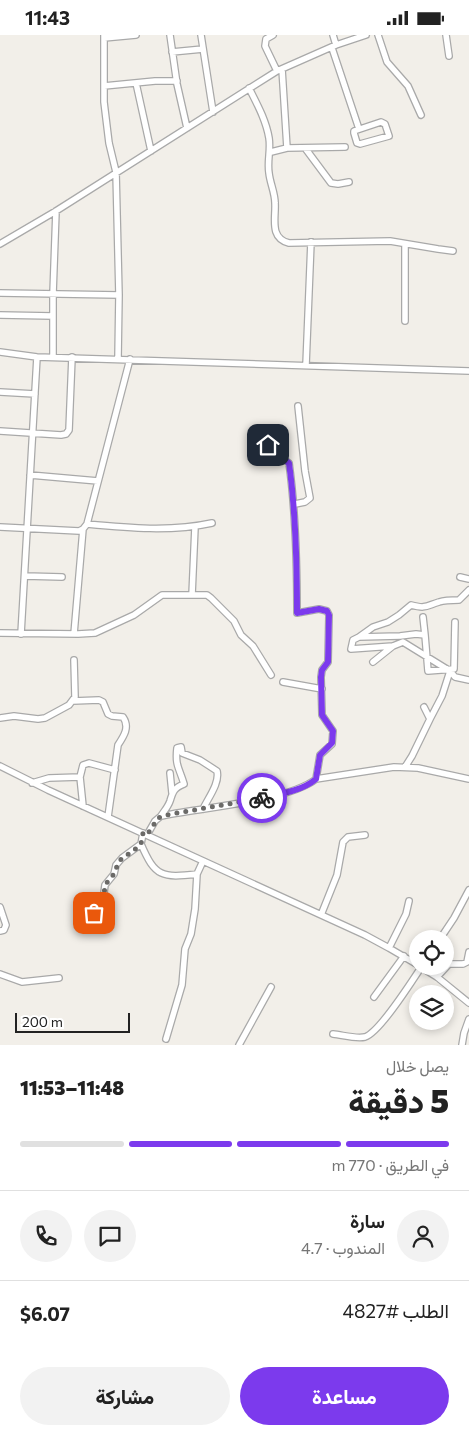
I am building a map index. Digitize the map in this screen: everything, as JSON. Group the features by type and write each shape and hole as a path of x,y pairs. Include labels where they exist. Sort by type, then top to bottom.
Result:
{"street":[{"path":"118,358 119,295 116,173 109,143 104,102 104,36 136,35"},
{"path":"170,35 187,128"},
{"path":"201,35 212,111"},
{"path":"272,35 266,39 265,46 280,70 287,148"},
{"path":"333,35 334,46 359,129"},
{"path":"0,244 56,211 212,111 280,70 302,59 366,35"},
{"path":"378,35 387,62 408,86 421,115"},
{"path":"446,35 449,56"},
{"path":"172,52 203,49"},
{"path":"104,86 177,81"},
{"path":"136,83 150,151"},
{"path":"249,88 265,122 271,151 268,170 276,205 274,216 277,237 289,243 390,241 453,251"},
{"path":"384,123 389,136 358,144 354,131 359,129 384,123"},
{"path":"271,151 287,148 345,147"},
{"path":"305,148 331,183 349,182"},
{"path":"53,357 56,211"},
{"path":"306,365 311,242"},
{"path":"405,244 405,321"},
{"path":"0,293 119,295"},
{"path":"0,315 53,316"},
{"path":"0,352 37,357 118,358 469,371"},
{"path":"21,634 37,357"},
{"path":"0,431 66,434 69,430 72,357"},
{"path":"74,634 85,527 130,359"},
{"path":"0,392 35,394"},
{"path":"295,504 306,502 310,497 305,471 298,406"},
{"path":"256,438 278,451 283,459 289,463 295,504 297,613 319,609 327,611 329,615 328,662 322,670 322,715 333,731 332,743 320,755 316,779"},
{"path":"30,475 98,481"},
{"path":"0,527 79,531 85,527 195,527 212,523"},
{"path":"192,595 195,527"},
{"path":"25,576 62,577"},
{"path":"460,577 469,579"},
{"path":"469,590 459,600 439,602 430,607 411,605 388,622 373,627 353,640 351,649 393,646 404,642 450,671 455,677 469,680"},
{"path":"0,633 95,633 134,615 162,595 207,595 234,621 242,635 253,646 271,675"},
{"path":"422,617 428,671 450,671"},
{"path":"405,767 442,696 450,671 454,669 455,622"},
{"path":"359,637 424,635"},
{"path":"373,661 393,646"},
{"path":"0,718 14,716 45,718 69,705 73,701 75,685 74,660"},
{"path":"283,682 322,689"},
{"path":"73,701 99,700 102,702 108,715 125,718 126,732 118,745 108,817"},
{"path":"424,707 430,719"},
{"path":"82,916 102,908 105,885 114,874 119,861 141,844 145,834 161,816 169,803 176,787 184,784 175,762 177,748 181,747 182,753 200,760 217,771 218,776 214,787 203,809"},
{"path":"84,806 80,777 81,769 86,763 115,770"},
{"path":"0,766 32,783 321,915 409,959"},
{"path":"161,816 282,793 310,784 316,779 386,768 418,768 469,779"},
{"path":"170,773 172,793"},
{"path":"32,783 49,778 80,777"},
{"path":"321,915 337,875 342,842 348,837 365,835"},
{"path":"141,844 154,869 163,874 177,876 197,874"},
{"path":"166,1039 182,985 185,949 191,934 195,909 197,874 203,861"},
{"path":"446,930 469,890"},
{"path":"389,948 406,914 409,901"},
{"path":"0,907 6,925 4,930 0,931"},
{"path":"437,977 449,964 463,964 467,962 469,953"},
{"path":"374,997 404,956"},
{"path":"0,974 22,983 59,978"},
{"path":"333,1034 363,1037 372,1033 387,1016 414,975"},
{"path":"434,975 469,1003"},
{"path":"239,1045 271,987"},
{"path":"462,1045 469,1019"}],"way so far":[{"path":"94,913 103,906 104,888 114,874 116,865 141,844 143,833 147,835 158,818 262,798"}],"route":[{"path":"262,798 296,789 310,784 316,779 320,755 332,743 333,731 322,715 321,677 322,670 328,662 329,615 327,611 319,609 297,613 295,504 289,463 283,459 278,451 268,445"}]}
